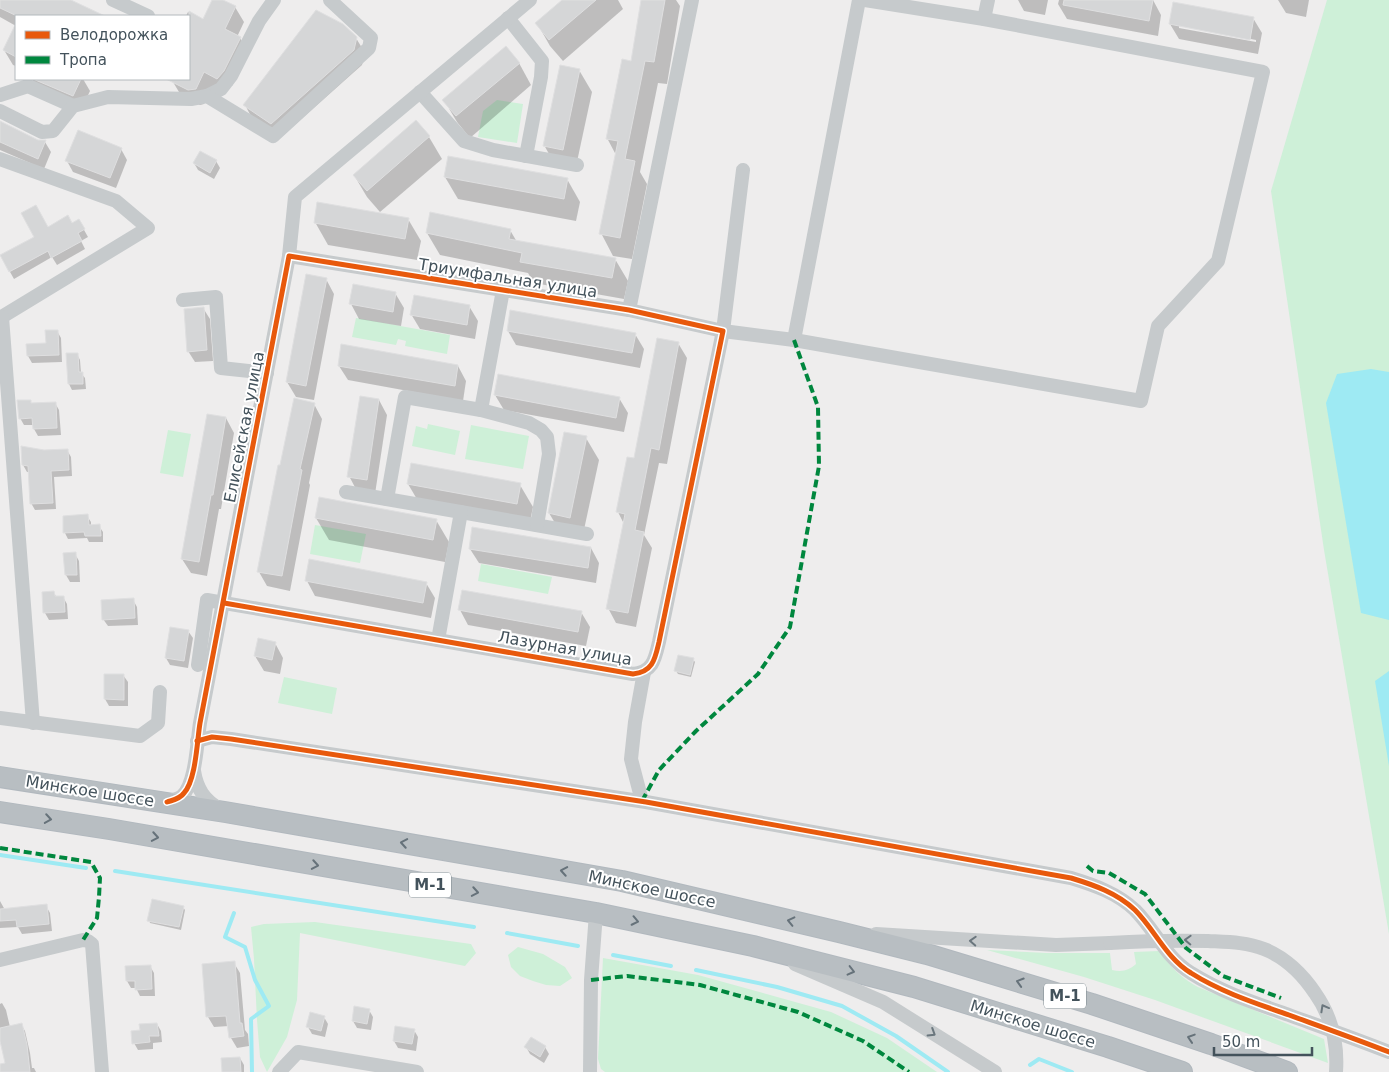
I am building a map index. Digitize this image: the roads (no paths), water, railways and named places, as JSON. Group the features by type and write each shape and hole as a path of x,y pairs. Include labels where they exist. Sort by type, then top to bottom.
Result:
{"highway":[{"name":"Минское шоссе","path":"0,777 167,802 622,881 927,954 1083,1002 1211,1044 1287,1072"},
{"name":"Минское шоссе","path":"0,812 110,829 596,914 753,946 914,987 1182,1072"}],"street":[{"path":"113,0 146,15"},
{"path":"0,111 42,132 52,131 73,106 108,97 191,99 207,96 221,89 231,76 259,21 274,0"},
{"path":"207,96 273,136 369,48 370,38 330,0"},
{"name":"Елисейская улица","path":"194,769 197,741 289,256 295,197 530,0"},
{"path":"629,310 692,0"},
{"path":"794,340 859,0"},
{"path":"864,0 984,20 988,0"},
{"path":"508,18 542,61 541,77 526,156"},
{"name":"Триумфальная улица","path":"289,256 629,310 723,331 794,340 1141,401 1158,326 1218,261 1263,72 984,20"},
{"path":"0,95 28,86 73,106"},
{"path":"420,92 464,141 493,150 576,165"},
{"path":"0,159 116,201 148,228 1,317 33,723"},
{"name":"Лазурная улица","path":"224,603 633,674 644,672 655,659 659,642 723,331 743,170"},
{"path":"481,410 503,290"},
{"path":"183,300 216,297 221,368 267,373"},
{"path":"387,499 405,397 481,410 530,423 541,430 547,437 549,454 537,525"},
{"path":"346,492 587,534"},
{"path":"438,640 461,512"},
{"path":"198,665 207,600 224,603"},
{"path":"642,801 631,759 635,722 644,672"},
{"path":"0,718 140,736 158,724 160,692"},
{"path":"197,741 212,738 231,739 642,801 1071,878 1109,892 1135,911 1171,956 1185,970 1205,982 1243,999 1389,1052"},
{"path":"167,802 184,794 189,786 194,769"},
{"path":"194,769 199,790 206,799 225,812"},
{"path":"590,1072 591,980 596,914"},
{"path":"839,932 1056,945 1180,940 1238,942 1279,956 1308,983 1329,1017 1336,1050 1336,1072"},
{"path":"0,960 83,940 92,944 102,1072"},
{"path":"753,946 883,1002 995,1072"},
{"path":"279,1072 298,1052 417,1072"}],"water":[{"path":"1371,369 1389,372 1389,620 1361,613 1326,403 1337,374"},
{"path":"1389,671 1389,766 1375,681"}],"waterway":[{"path":"0,855 86,868"},
{"path":"115,871 474,927"},
{"path":"234,913 225,937 245,947 255,980 269,1006 251,1019 252,1072"},
{"path":"507,933 578,946"},
{"path":"613,955 671,966"},
{"path":"696,970 777,987 842,1006 896,1036 948,1072"},
{"path":"1030,1065 1039,1059 1072,1072"}]}
